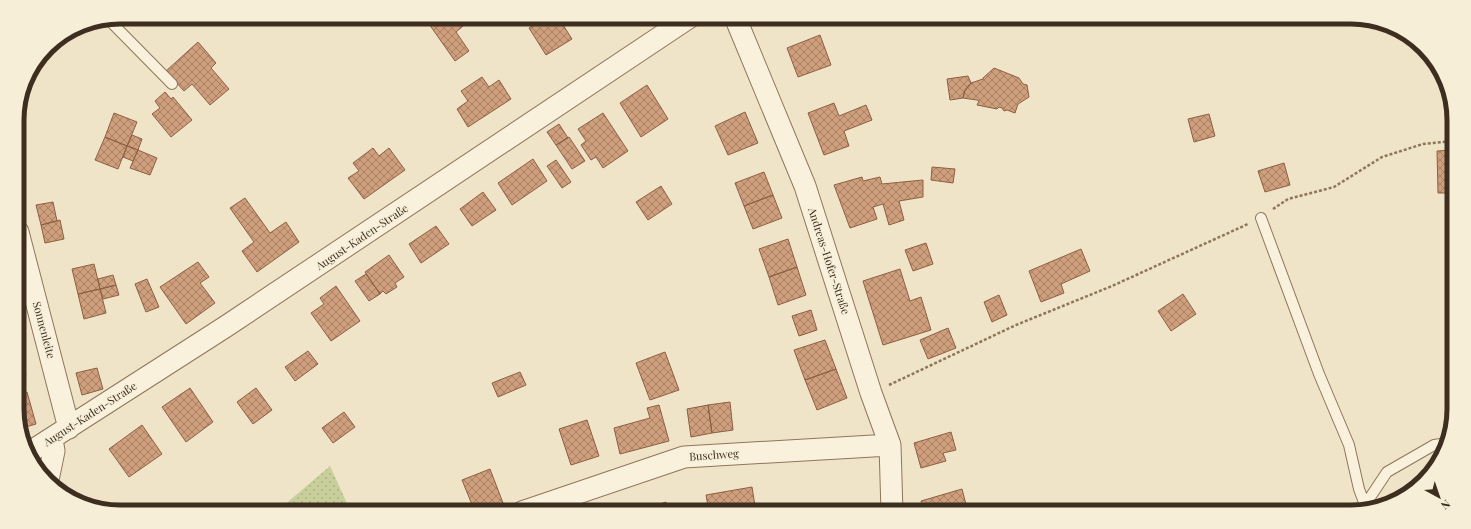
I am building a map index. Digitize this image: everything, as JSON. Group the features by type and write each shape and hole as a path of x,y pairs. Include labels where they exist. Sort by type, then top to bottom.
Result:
{"street":[{"name":"August-Kaden-Straße","path":"34,450 226,328 680,24"},
{"name":"Andreas-Hofer-Straße","path":"738,24 805,186 871,393 890,445 892,505"},
{"name":"Sonnenleite","path":"24,255 69,428"},
{"path":"49,473 54,451 52,439"},
{"name":"Buschweg","path":"543,505 684,457 890,445"}],"lane":[{"path":"113,25 172,84"},
{"path":"1261,218 1319,374 1349,444 1359,489 1364,504"},
{"path":"1367,503 1387,472 1434,445 1440,444"}],"path":[{"path":"871,393 1016,325 1112,286 1261,218 1288,199 1334,187 1382,157 1423,144 1447,142"}],"green space":[{"path":"330,466 348,505 284,505"}],"building":[{"path":"429,24 462,24 463,26 456,32 469,51 455,61"},
{"path":"535,24 562,24 572,39 546,55 529,28"},
{"path":"820,35 831,65 798,77 787,48"},
{"path":"198,42 216,63 211,68 229,89 210,105 192,84 184,91 166,71"},
{"path":"994,68 1019,78 1023,84 1027,85 1029,97 1018,104 1015,113 1007,110 1004,111 999,107 997,109 977,105 979,101 977,100 963,98 965,90 971,83 983,79"},
{"path":"968,76 971,83 965,90 963,98 950,100 947,79"},
{"path":"482,77 489,87 499,80 511,99 468,127 457,109 468,101 461,91"},
{"path":"647,85 668,119 641,137 620,103"},
{"path":"165,92 171,99 173,97 192,120 171,137 152,114 160,108 155,101"},
{"path":"834,103 839,116 866,105 872,120 844,131 849,146 824,155 808,113"},
{"path":"745,112 758,143 728,155 715,126"},
{"path":"114,113 137,122 127,146 105,137"},
{"path":"603,113 628,151 603,168 596,157 591,160 581,145 586,141 578,129"},
{"path":"1209,114 1215,136 1194,142 1188,119"},
{"path":"559,124 568,138 556,145 547,132"},
{"path":"132,135 142,139 138,150 127,146"},
{"path":"105,137 127,146 118,169 95,160"},
{"path":"569,137 585,161 572,169 556,145"},
{"path":"127,146 138,150 133,161 123,157"},
{"path":"373,148 379,156 389,148 405,170 364,199 348,178 359,171 353,163"},
{"path":"138,150 157,158 150,175 130,168"},
{"path":"1447,150 1447,193 1438,193 1437,151"},
{"path":"533,159 547,181 512,205 498,183"},
{"path":"556,160 571,182 562,188 547,166"},
{"path":"1284,163 1290,185 1265,192 1258,171"},
{"path":"932,167 955,169 953,183 931,180"},
{"path":"764,172 773,195 744,206 735,183"},
{"path":"862,177 863,181 880,177 882,184 923,180 923,197 899,201 904,220 889,225 883,204 873,207 877,219 850,228 834,185"},
{"path":"661,186 672,204 648,220 636,202"},
{"path":"483,192 496,210 472,226 460,209"},
{"path":"773,195 782,218 753,229 744,206"},
{"path":"245,198 270,233 286,222 299,242 257,272 242,251 254,242 230,208"},
{"path":"53,202 57,221 41,225 36,205"},
{"path":"60,220 64,239 45,243 41,225"},
{"path":"436,226 449,244 421,263 409,244"},
{"path":"788,239 797,267 769,277 759,249"},
{"path":"926,243 933,264 913,271 905,250"},
{"path":"1081,249 1090,271 1061,284 1064,293 1041,302 1029,271"},
{"path":"389,255 404,277 395,283 397,287 386,294 383,291 380,294 365,272"},
{"path":"198,262 209,277 200,283 215,303 186,324 160,287"},
{"path":"94,264 100,289 78,294 72,269"},
{"path":"797,267 806,295 778,305 769,277"},
{"path":"900,269 910,301 921,297 931,330 883,345 863,281"},
{"path":"366,274 380,294 369,301 355,281"},
{"path":"113,275 116,285 100,289 98,279"},
{"path":"147,279 159,307 146,312 135,284"},
{"path":"116,285 119,295 103,299 100,289"},
{"path":"336,286 360,321 331,341 311,313 324,304 320,298"},
{"path":"100,289 106,313 84,319 78,294"},
{"path":"1183,294 1196,314 1171,331 1158,311"},
{"path":"999,295 1007,315 992,322 984,302"},
{"path":"811,310 817,330 799,336 792,316"},
{"path":"948,328 956,348 928,359 920,340"},
{"path":"825,340 836,369 805,380 794,350"},
{"path":"308,351 318,364 295,381 285,367"},
{"path":"665,352 679,390 650,400 636,363"},
{"path":"97,368 103,389 82,395 76,373"},
{"path":"836,369 847,398 817,410 805,380"},
{"path":"520,372 526,385 498,397 492,383"},
{"path":"190,388 213,422 186,442 162,407"},
{"path":"256,388 272,410 253,424 237,402"},
{"path":"27,392 36,424 26,427 24,415 24,393"},
{"path":"730,402 733,430 712,433 708,405"},
{"path":"659,405 669,441 620,454 614,428 650,418 647,408"},
{"path":"708,405 712,433 691,437 687,409"},
{"path":"344,412 355,427 333,443 322,428"},
{"path":"587,420 599,456 571,465 559,429"},
{"path":"142,425 162,454 129,477 109,449"},
{"path":"951,432 956,450 943,453 946,461 921,468 914,443"},
{"path":"490,469 503,503 498,505 472,505 462,480"},
{"path":"752,487 755,505 708,505 706,495"},
{"path":"962,489 966,505 922,505 921,501"},
{"path":"666,502 667,505 657,505"}]}
